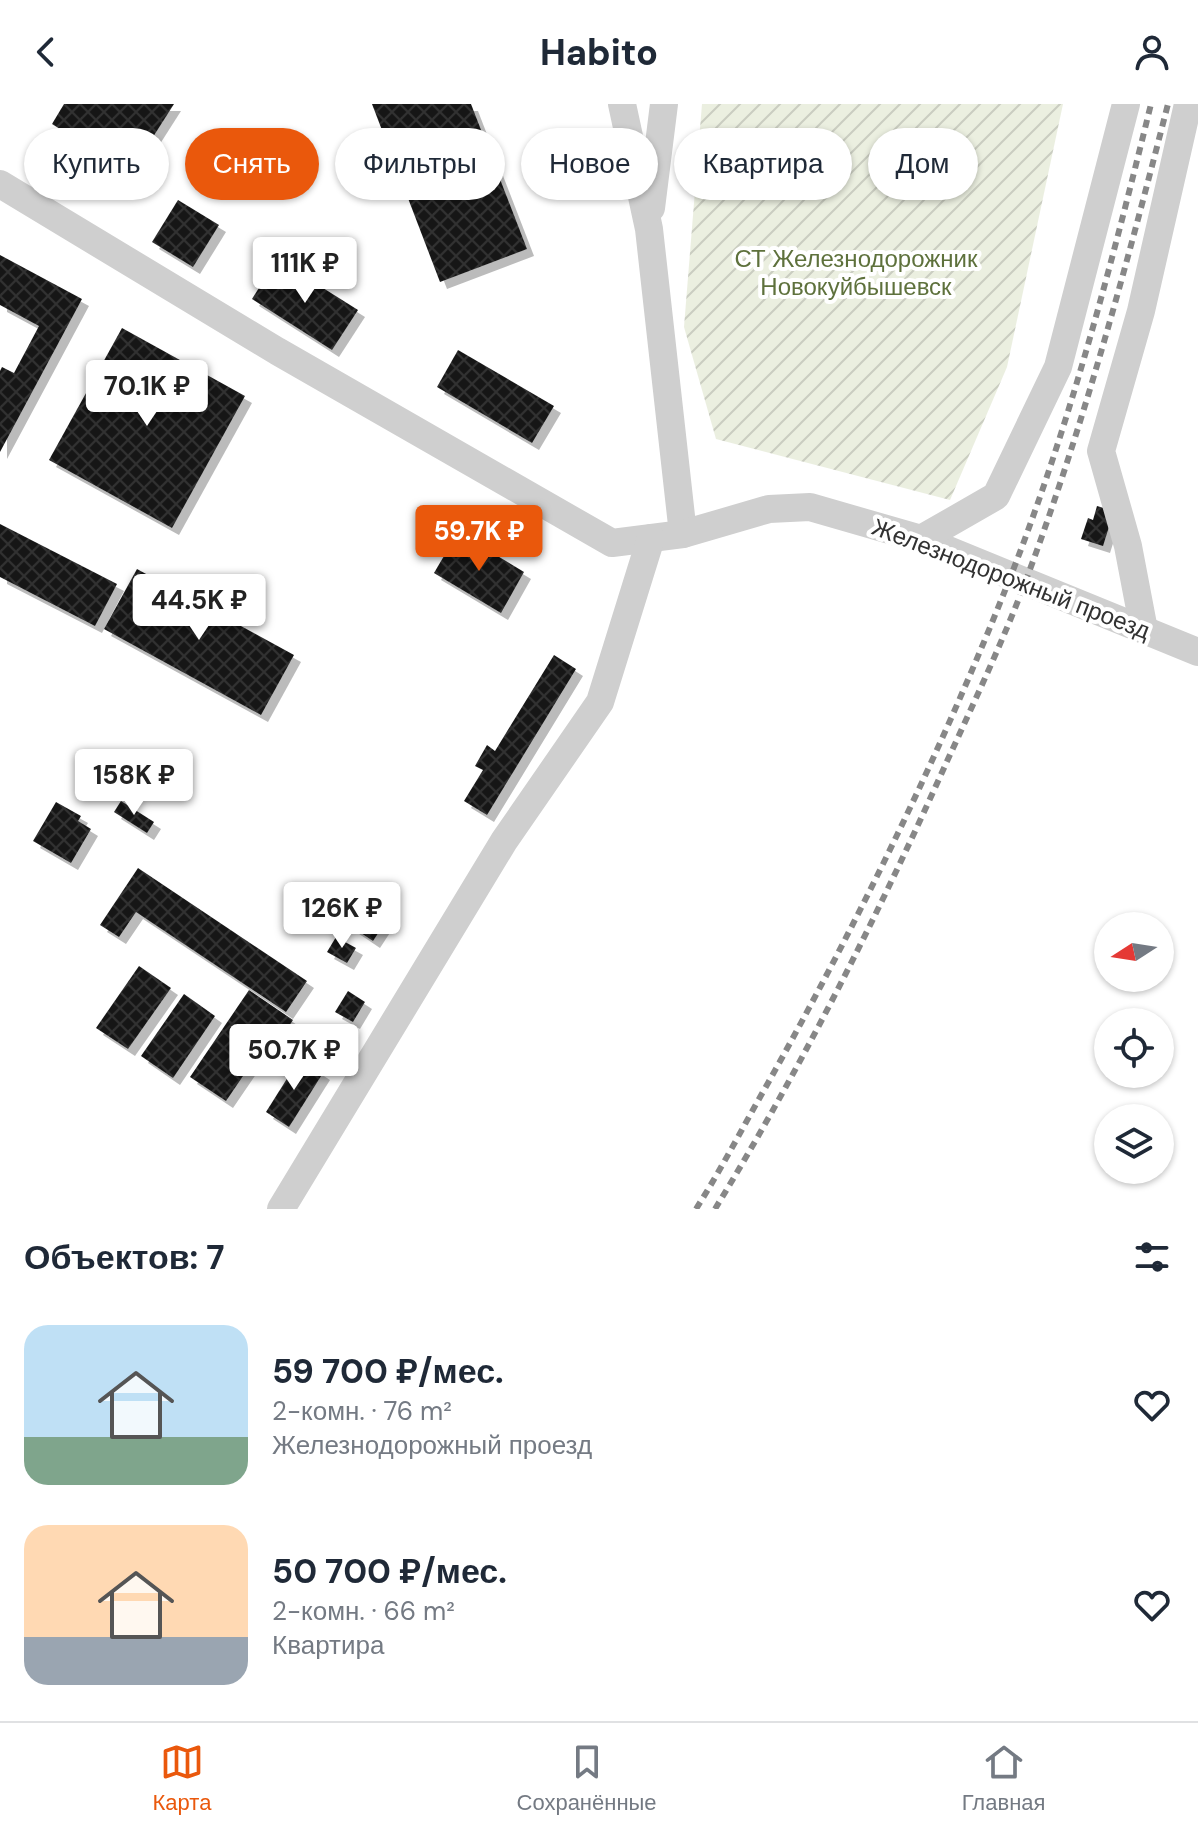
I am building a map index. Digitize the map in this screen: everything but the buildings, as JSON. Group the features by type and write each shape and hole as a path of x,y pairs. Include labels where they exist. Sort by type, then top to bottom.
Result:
{"street":[{"path":"622,104 649,229 683,534"},
{"path":"649,229 664,104"},
{"path":"921,539 996,496 1058,367 1126,104"},
{"path":"1144,630 1128,546 1101,451 1141,311 1188,104"},
{"name":"Железнодорожный проезд","path":"0,184 277,351 612,543 683,534 769,509 810,507 921,539 1198,652"},
{"path":"281,1209 504,841 600,702 651,538"}],"green space":[{"name":"СТ Железнодорожник Новокуйбышевск","path":"702,104 1063,104 1007,367 950,500 716,439 684,327 694,200 852,200 852,128 700,128"}],"railway":[{"path":"696,1209 802,1022 866,897 984,643 1032,520 1071,403 1151,104"},
{"path":"715,1209 778,1102 864,937 1007,628 1047,522 1086,403 1168,104"}]}
